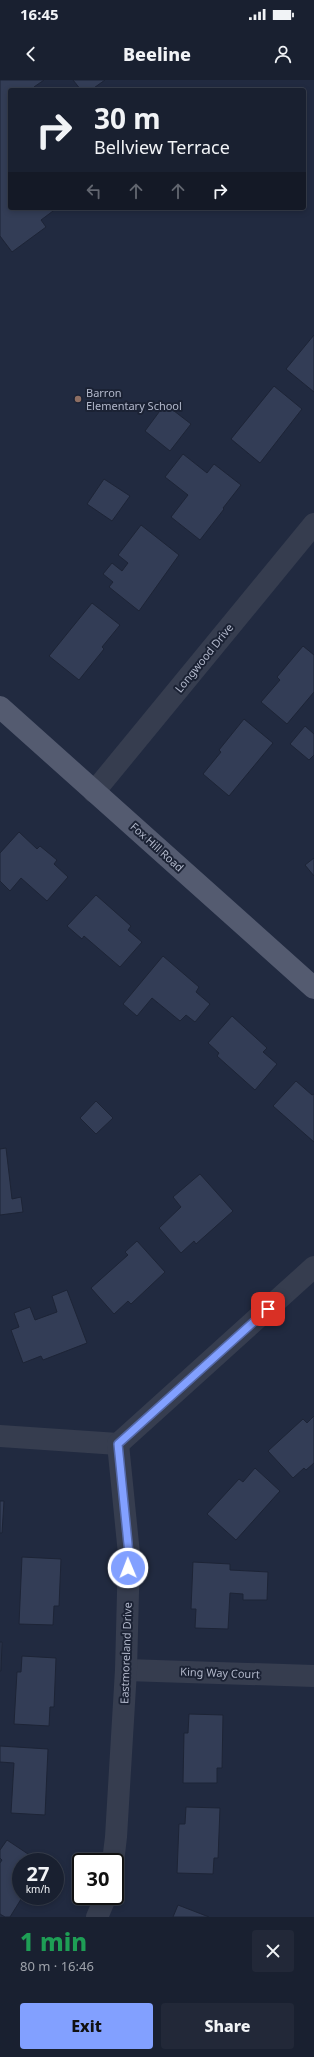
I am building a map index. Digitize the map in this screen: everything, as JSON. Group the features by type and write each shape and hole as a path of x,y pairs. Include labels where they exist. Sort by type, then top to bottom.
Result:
{"main road":[{"name":"Fox Hill Road","path":"0,707 314,988"}],"street":[{"name":"Longwood Drive","path":"94,792 314,524"},
{"path":"0,1436 118,1444 314,1267"},
{"name":"Eastmoreland Drive","path":"114,1853 126,1670 129,1554 118,1444"},
{"name":"King Way Court","path":"126,1670 314,1676"},
{"path":"97,1917 102,1905"}],"building":[{"path":"0,80 44,80 35,88 8,88 8,210 54,210 41,220 46,227 12,252 0,236"},
{"path":"73,80 105,80 94,88 79,88"},
{"path":"314,335 314,392 286,369"},
{"path":"274,386 302,409 260,463 231,439"},
{"path":"165,404 191,424 170,451 145,431"},
{"path":"183,454 207,473 214,464 241,485 200,540 171,517 188,495 165,477"},
{"path":"104,479 130,496 112,521 87,504"},
{"path":"141,525 179,555 139,611 109,587 113,582 103,574 112,563 122,571 128,563 118,555"},
{"path":"92,603 120,625 102,647 104,649 79,680 49,656"},
{"path":"303,646 314,655 314,692 287,724 261,702 280,680 277,677"},
{"path":"244,719 273,743 229,796 203,774 221,752 219,750"},
{"path":"305,726 314,734 314,755 309,760 290,744"},
{"path":"19,832 37,849 40,846 57,860 54,864 68,877 47,901 21,878 10,891 0,881 0,853"},
{"path":"314,858 314,876 305,865"},
{"path":"96,895 131,926 128,930 142,942 120,967 84,936 82,939 67,926"},
{"path":"163,956 199,987 196,992 210,1004 195,1022 186,1015 180,1021 152,998 137,1016 123,1004"},
{"path":"232,1016 267,1048 263,1052 277,1064 255,1090 217,1056 219,1053 208,1043"},
{"path":"296,1081 312,1095 314,1094 314,1142 273,1106"},
{"path":"96,1101 113,1118 96,1134 80,1118"},
{"path":"6,1148 12,1199 21,1197 23,1212 0,1215 0,1149"},
{"path":"200,1174 233,1211 196,1244 194,1241 181,1253 159,1228 181,1207 173,1197"},
{"path":"137,1241 165,1272 131,1304 128,1301 114,1314 91,1288 128,1255 125,1252"},
{"path":"67,1290 87,1343 43,1360 41,1356 23,1363 11,1330 19,1327 14,1313 30,1307 35,1320 57,1312 52,1296"},
{"path":"314,1416 314,1463 306,1470 304,1468 293,1478 268,1451 303,1419 307,1423"},
{"path":"255,1468 280,1491 236,1540 207,1514 239,1479 243,1482"},
{"path":"0,1501 4,1501 2,1533 0,1533"},
{"path":"22,1557 61,1559 59,1606 54,1606 53,1625 19,1624"},
{"path":"193,1562 230,1564 230,1570 268,1572 267,1600 243,1600 243,1594 230,1593 228,1629 195,1628 196,1609 191,1609"},
{"path":"0,1642 2,1642 1,1671 0,1671"},
{"path":"22,1656 56,1658 54,1707 50,1707 49,1726 14,1724 17,1672 21,1672"},
{"path":"189,1714 223,1715 222,1768 217,1768 217,1783 183,1783 184,1733 188,1733"},
{"path":"0,1746 48,1749 45,1815 11,1813 14,1763 0,1762"},
{"path":"186,1807 220,1808 218,1858 214,1858 213,1874 177,1873 179,1824 185,1824"},
{"path":"7,1840 26,1853 12,1853 12,1905 17,1905 10,1917 5,1917 0,1914 0,1863 2,1860 0,1858 0,1850"},
{"path":"178,1905 209,1917 173,1917"}],"place":[{"name":"Barron Elementary School","path":"78,399"}],"route":[{"path":"128,1568 129,1554 118,1444 268,1309"}]}
